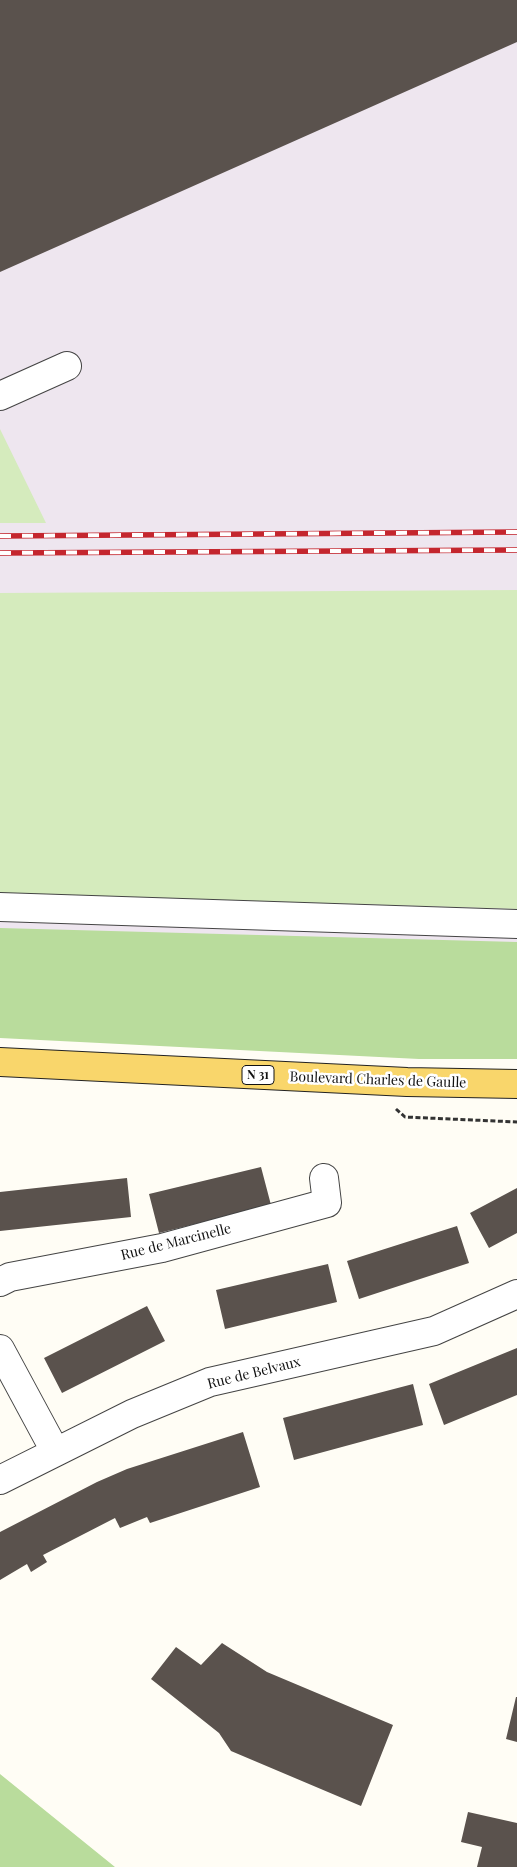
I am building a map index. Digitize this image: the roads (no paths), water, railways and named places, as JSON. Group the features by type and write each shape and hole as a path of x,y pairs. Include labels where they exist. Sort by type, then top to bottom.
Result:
{"main road":[{"name":"Boulevard Charles de Gaulle","path":"0,1062 365,1080 517,1084"}],"street":[{"path":"0,396 67,366"},
{"path":"0,908 517,924"},
{"name":"Rue de Marcinelle","path":"0,1282 10,1277 162,1248 327,1203 324,1178"},
{"name":"Rue de Belvaux","path":"0,1480 132,1414 210,1382 434,1331 517,1294"},
{"path":"0,1349 56,1451"}],"railway":[{"path":"0,536 517,532"},
{"path":"0,553 517,550"}]}
